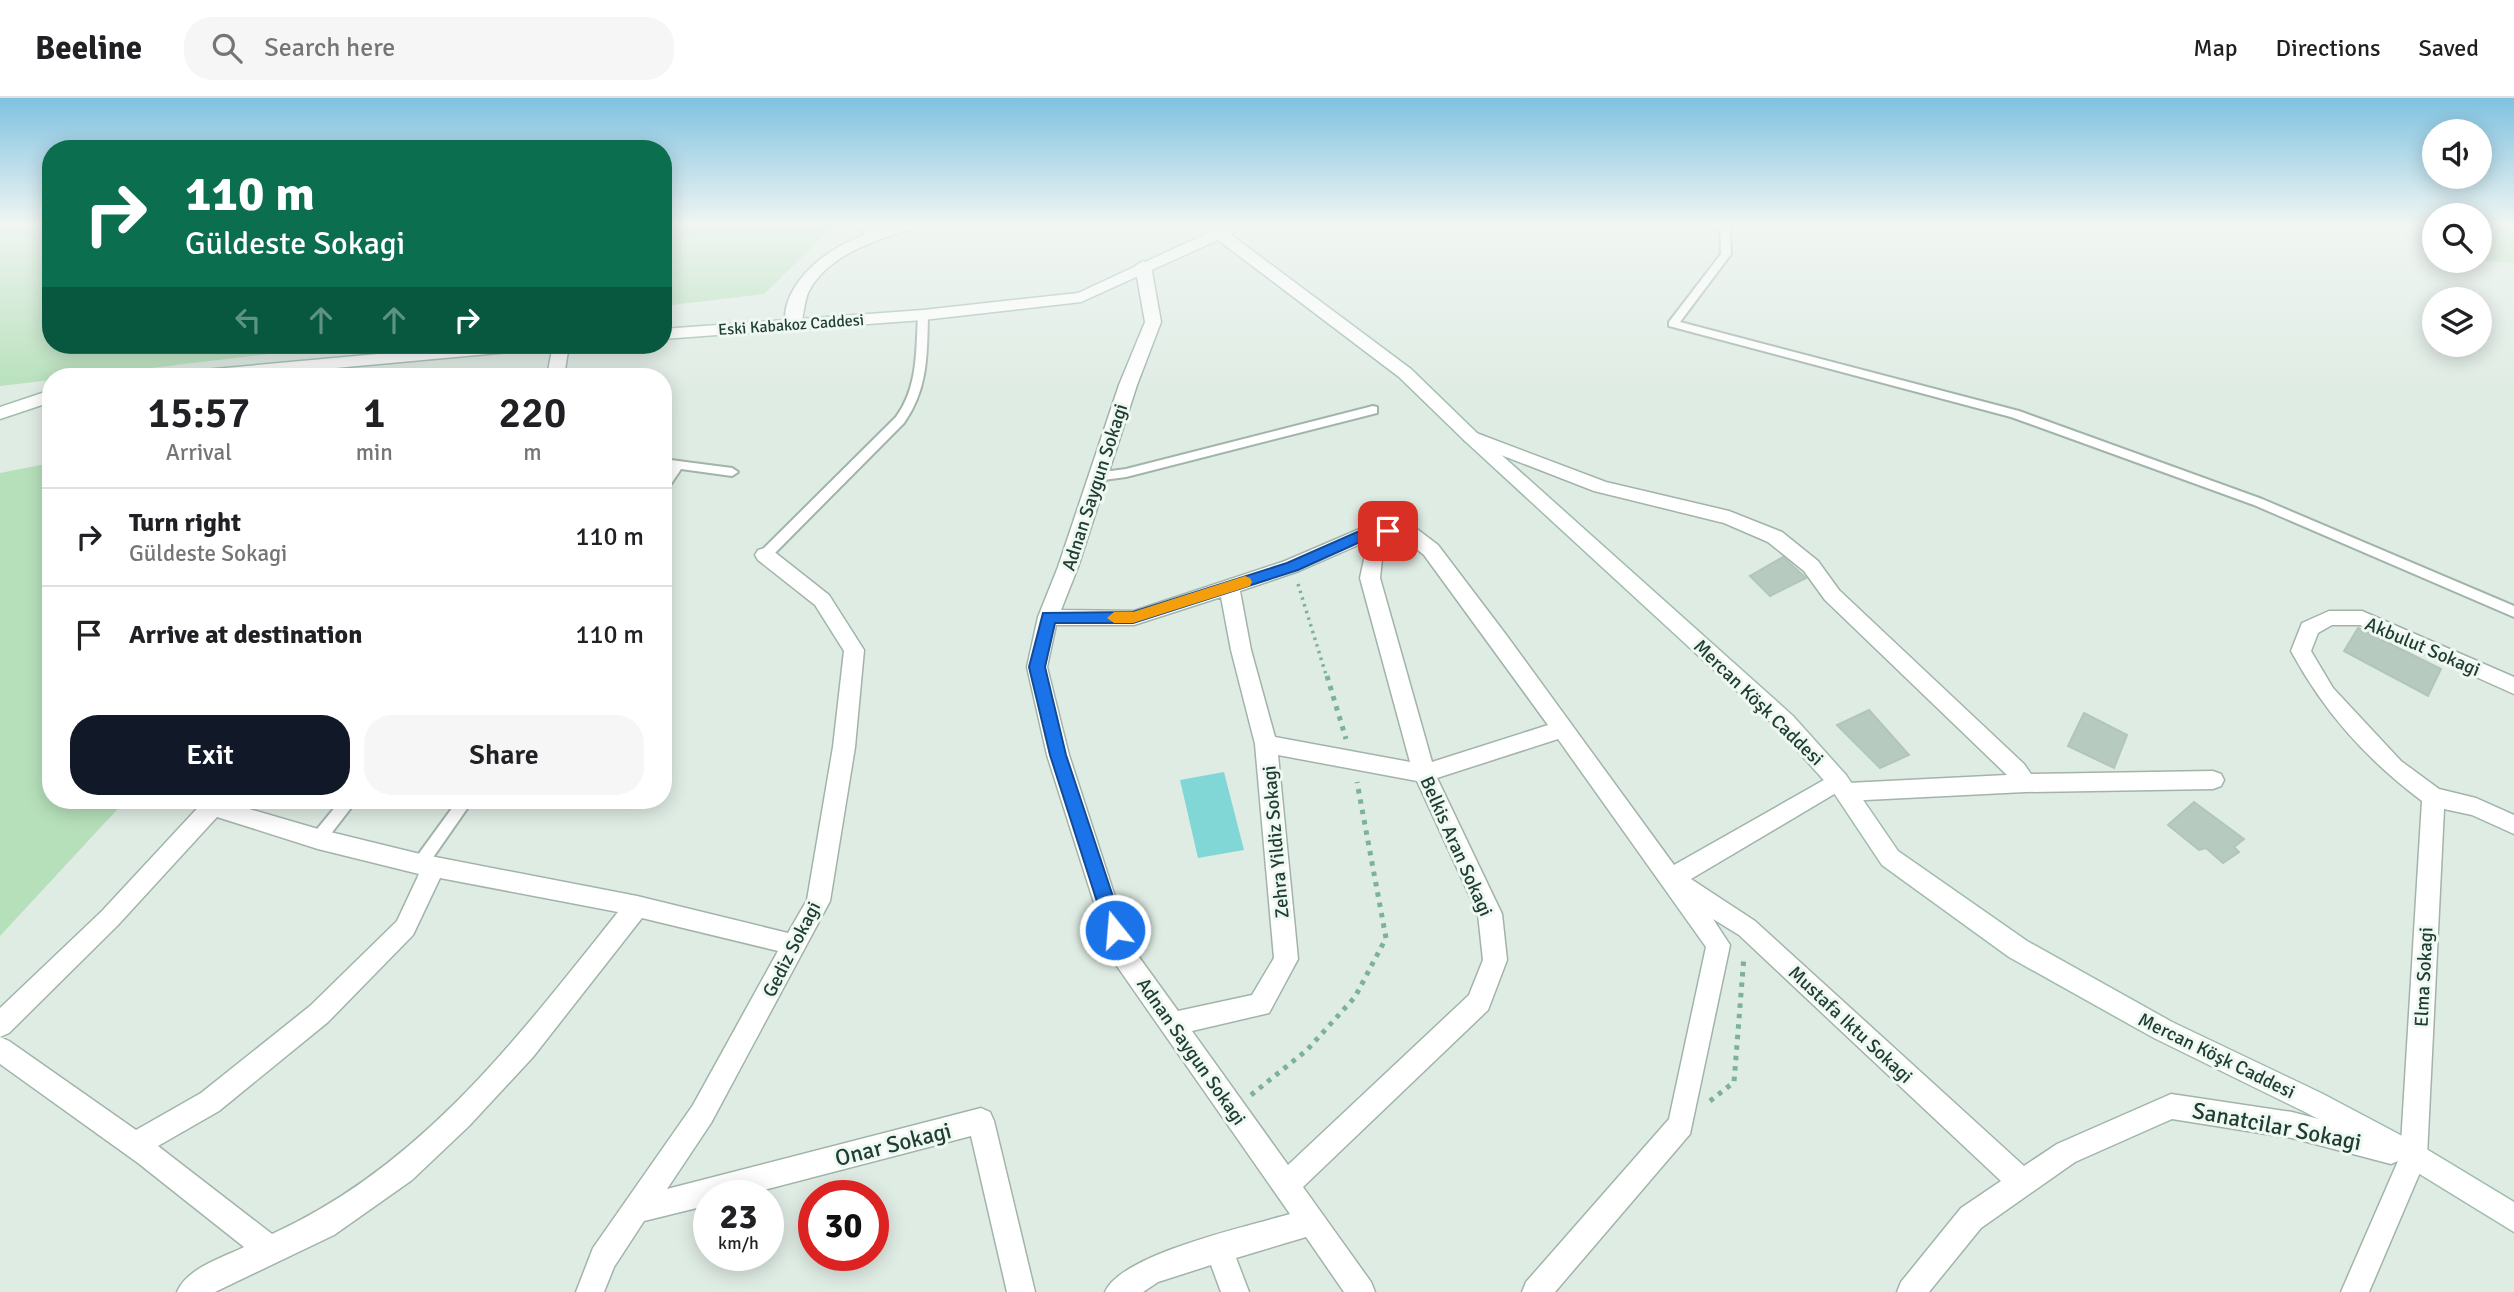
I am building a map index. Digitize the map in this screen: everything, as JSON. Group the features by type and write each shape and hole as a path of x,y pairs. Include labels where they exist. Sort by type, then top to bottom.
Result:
{"street":[{"path":"793,324 792,311 798,294 808,281"},
{"name":"Eski Kabakoz Caddesi","path":"672,333 923,315 1081,297 1115,281"},
{"name":"Adnan Saygun Sokagi","path":"1145,281 1153,322 1048,617 1037,667 1058,755 1121,951 1361,1292"},
{"name":"Mercan Köşk Caddesi","path":"1292,281 1405,373 1471,437 1785,722 1842,787 1890,858 2018,949 2163,1030 2314,1103 2413,1156 2514,1218"},
{"path":"280,368 433,354"},
{"path":"0,413 42,399"},
{"path":"1471,437 1601,487 1729,518 1775,537 1811,566 1832,595 2016,771 2025,783"},
{"path":"1048,617 1133,618 1293,566 1369,532 1410,534"},
{"name":"Mustafa Iktu Sokagi","path":"1410,534 1431,551 1718,945 1681,1125"},
{"name":"Belkis Aran Sokagi","path":"1286,1185 1479,1002 1495,960 1490,914 1424,773 1370,578 1373,555 1410,534"},
{"name":"Gediz Sokagi","path":"590,1292 603,1258 702,1114 818,901 844,747 854,650 822,600 765,555"},
{"name":"Zehra Yildiz Sokagi","path":"1173,1024 1260,1005 1286,959 1266,744 1241,650 1230,587"},
{"name":"Akbulut Sokagi","path":"2433,797 2393,767 2326,694 2301,651 2309,628 2329,618 2362,618 2514,686"},
{"path":"1266,744 1424,773 1563,729"},
{"path":"1671,879 1842,787 2213,780"},
{"path":"2433,797 2476,807 2514,825"},
{"name":"Elma Sokagi","path":"2361,1289 2413,1156 2433,797"},
{"path":"0,1025 110,918 210,809"},
{"path":"233,809 318,839 427,865 637,906 795,945"},
{"path":"135,1145 210,1102 319,1014 405,928 427,865"},
{"name":"Mustafa Iktu Sokagi","path":"1671,879 1747,928 2022,1182"},
{"path":"191,1292 215,1275 324,1225 391,1179 460,1117 524,1049 637,906"},
{"path":"0,1049 135,1145 271,1250"},
{"name":"Sanatcilar Sokagi","path":"1911,1292 1971,1218 2066,1153 2171,1106 2292,1125 2413,1156"},
{"name":"Onar Sokagi","path":"636,1210 981,1121 1021,1292"},
{"path":"1536,1292 1681,1125"},
{"path":"1119,1292 1151,1270 1312,1221"},
{"path":"1219,1248 1234,1292"}],"lane":[{"path":"1706,281 1673,324 2015,414 2258,502 2514,612"},
{"path":"765,555 900,420 911,405 918,391 923,315"},
{"path":"1096,477 1126,473 1373,410"},
{"path":"672,465 732,472"},
{"path":"672,474 677,466"},
{"path":"318,839 343,809"},
{"path":"427,865 461,809"}],"path":[{"path":"1233,1110 1307,1050 1355,997 1386,938 1352,758 1293,566"},
{"path":"1681,1125 1734,1082 1747,928"}],"green space":[{"path":"0,281 42,281 42,354 269,354 151,368 42,368 42,381 0,386"},
{"path":"672,281 778,281 764,294 672,305"},
{"path":"42,465 42,809 118,809 0,936 0,473"}],"water":[{"path":"1224,772 1244,850 1198,858 1180,780"}],"building":[{"path":"1783,557 1806,578 1770,596 1750,576"},
{"path":"2358,628 2441,669 2428,696 2344,651"},
{"path":"1869,710 1909,755 1880,768 1837,725"},
{"path":"2084,713 2127,735 2114,768 2068,746"},
{"path":"2194,802 2244,839 2234,847 2239,852 2223,863 2206,848 2199,850 2168,825"}],"slow traffic":[{"path":"1114,618 1133,618 1245,582"}],"route":[{"path":"1115,930 1058,755 1037,667 1048,617 1133,618 1293,566 1369,532 1388,531"}]}
